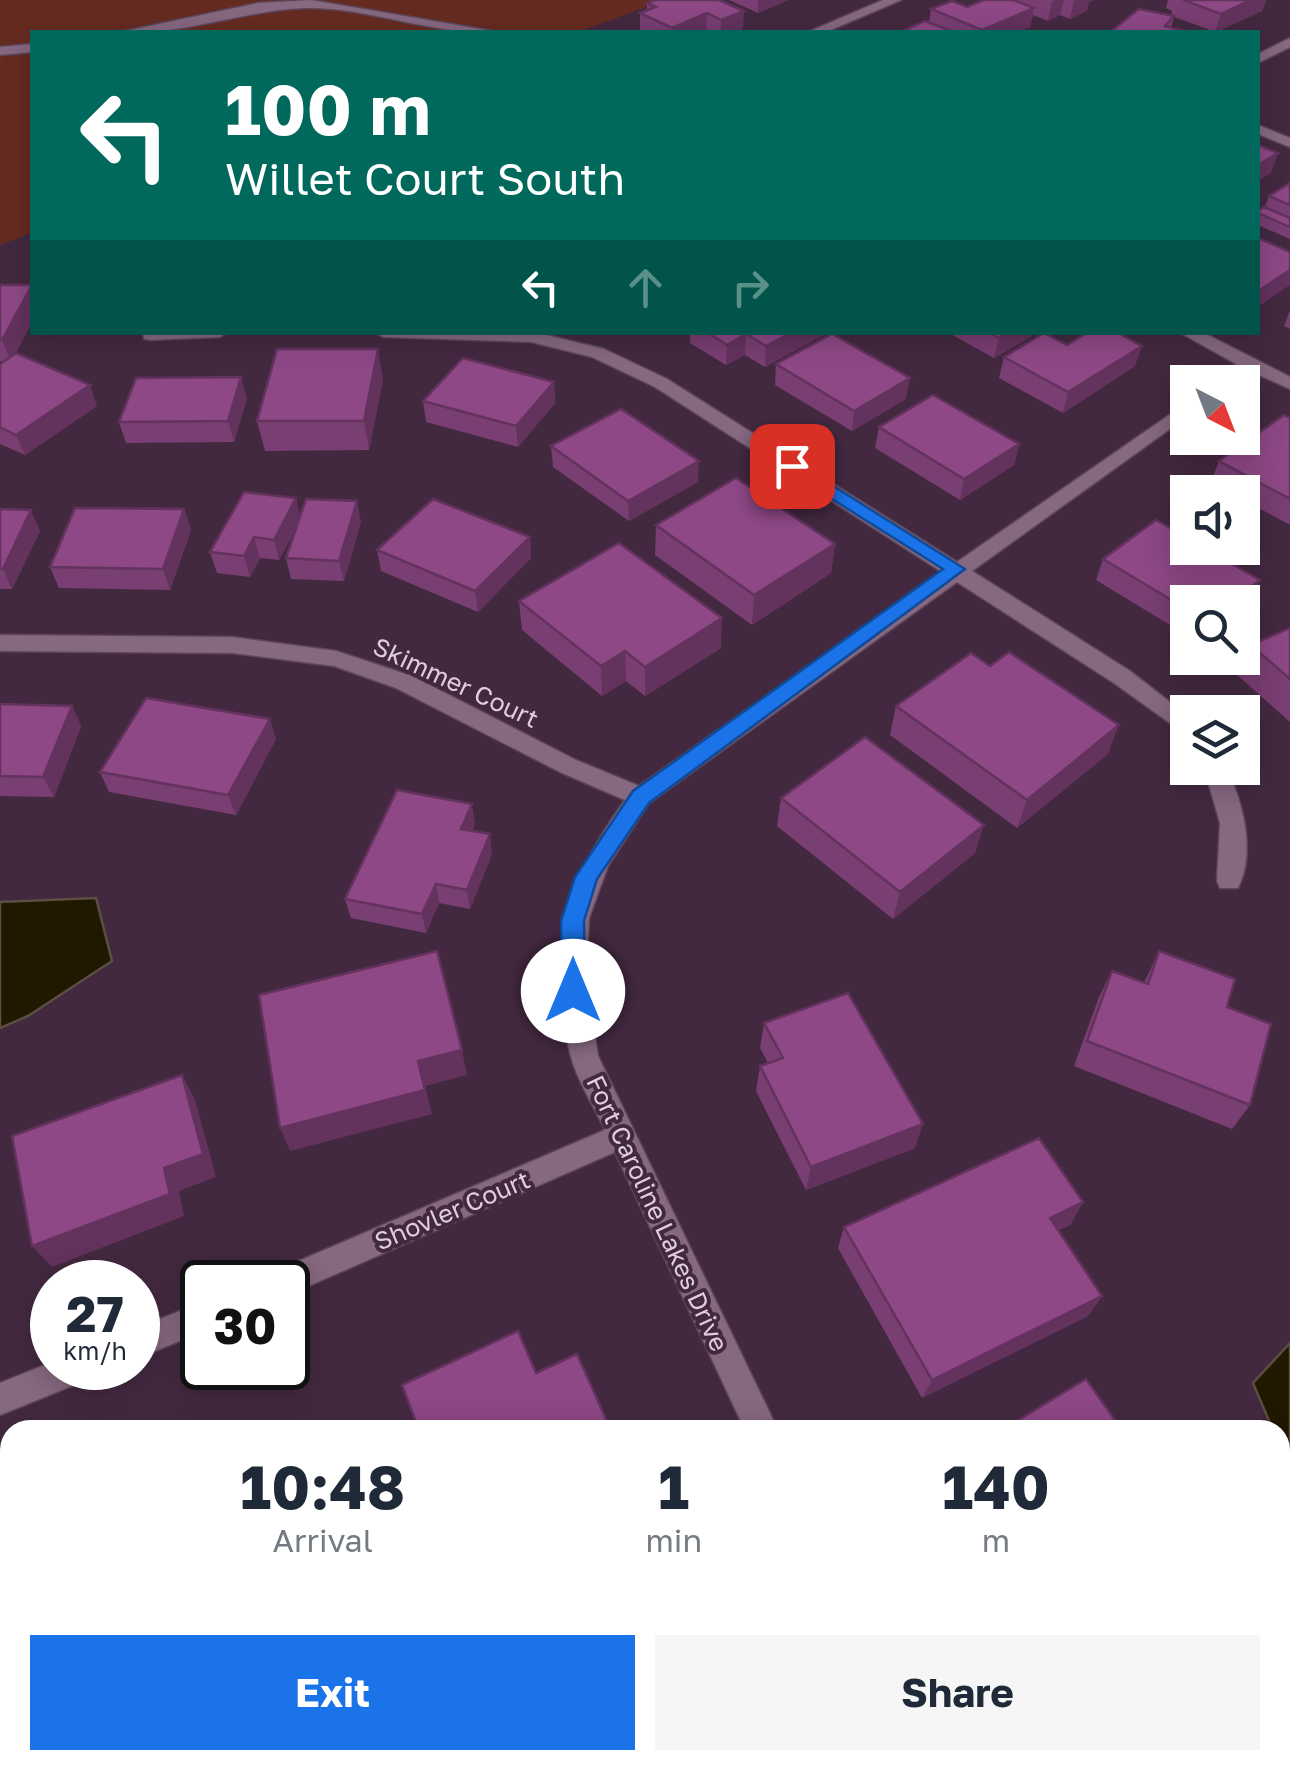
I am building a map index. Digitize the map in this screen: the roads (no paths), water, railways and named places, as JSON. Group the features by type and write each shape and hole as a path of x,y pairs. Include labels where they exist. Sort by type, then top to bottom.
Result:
{"street":[{"path":"820,30 894,0"},
{"path":"138,30 258,7 311,4 478,30"},
{"path":"1260,58 1290,42"},
{"path":"0,51 30,48"},
{"path":"1260,130 1290,143"},
{"path":"472,335 532,337 598,353 660,383 956,569 1122,677 1170,714"},
{"path":"1193,335 1290,384"},
{"name":"Fort Caroline Lakes Drive","path":"757,1420 584,1056 573,991 573,921 587,877 641,797 1170,419"},
{"name":"Skimmer Court","path":"0,643 232,645 336,658 404,682 568,766 641,797"},
{"path":"1223,785 1236,840 1229,881"},
{"name":"Shovler Court","path":"310,1271 620,1137"},
{"path":"0,1399 30,1387"}]}
